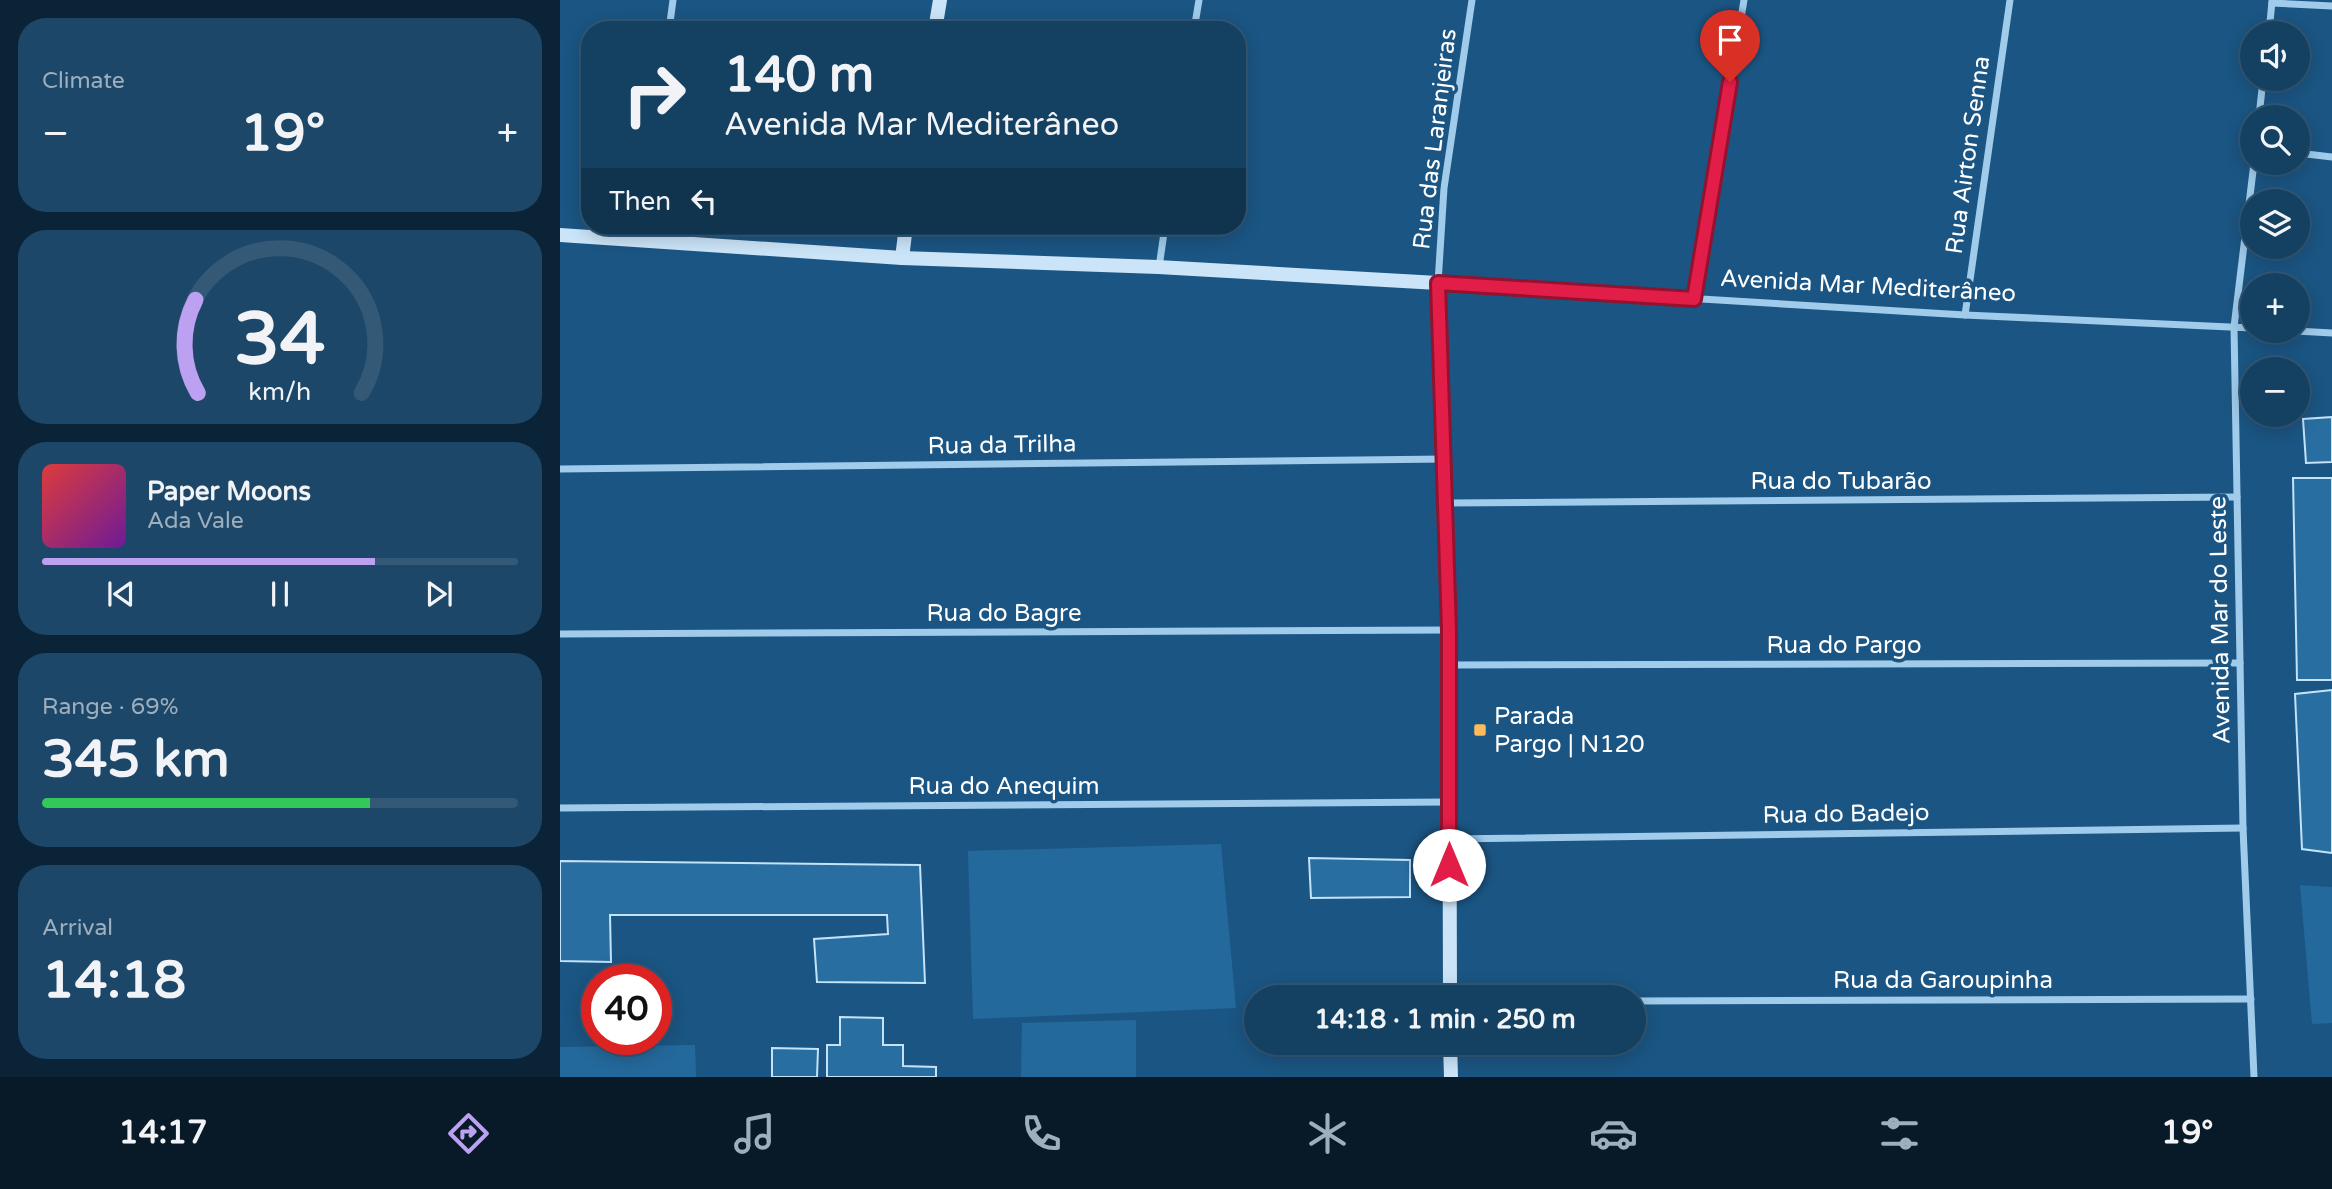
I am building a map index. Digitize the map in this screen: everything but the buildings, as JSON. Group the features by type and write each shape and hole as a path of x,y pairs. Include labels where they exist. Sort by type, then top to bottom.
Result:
{"street":[{"path":"670,21 673,0"},
{"path":"936,21 940,0"},
{"path":"1196,21 1199,0"},
{"name":"Rua das Laranjeiras","path":"1438,283 1444,188 1472,0"},
{"path":"1694,299 1744,0"},
{"name":"Rua Airton Senna","path":"1965,315 2010,0"},
{"path":"2270,21 2272,2 2332,6"},
{"path":"2310,154 2332,157"},
{"name":"Avenida Mar do Leste","path":"2253,175 2234,327 2243,828 2254,1077"},
{"name":"Avenida Mar Mediterâneo","path":"560,235 581,234"},
{"name":"Avenida Mar Mediterâneo","path":"662,235 902,258 1158,267 1965,315 2240,327"},
{"path":"902,258 905,235"},
{"path":"1158,267 1163,235"},
{"path":"1438,283 1449,631 1450,985"},
{"path":"2310,332 2332,333"},
{"name":"Rua da Trilha","path":"560,469 1445,459"},
{"name":"Rua do Tubarão","path":"1444,503 2237,497"},
{"name":"Rua do Bagre","path":"560,634 1449,631"},
{"name":"Rua do Pargo","path":"1449,665 2240,663"},
{"name":"Rua do Anequim","path":"560,808 1449,802"},
{"name":"Rua do Badejo","path":"1448,839 2243,828"},
{"name":"Rua da Garoupinha","path":"1646,1000 2251,999"},
{"path":"1450,1055 1451,1077"}],"shaded area":[{"path":"1221,844 1236,1008 973,1019 968,851"},
{"path":"2300,885 2332,887 2332,1023 2312,1024"},
{"path":"1136,1020 1136,1077 1021,1077 1022,1023"},
{"path":"672,1045 695,1045 696,1077 560,1077 560,1047 581,1047 581,1055 672,1055"}],"place":[{"name":"Parada Pargo | N120","path":"1480,730"}],"route":[{"path":"1449,865 1449,631 1438,283 1694,299 1730,82"}]}
